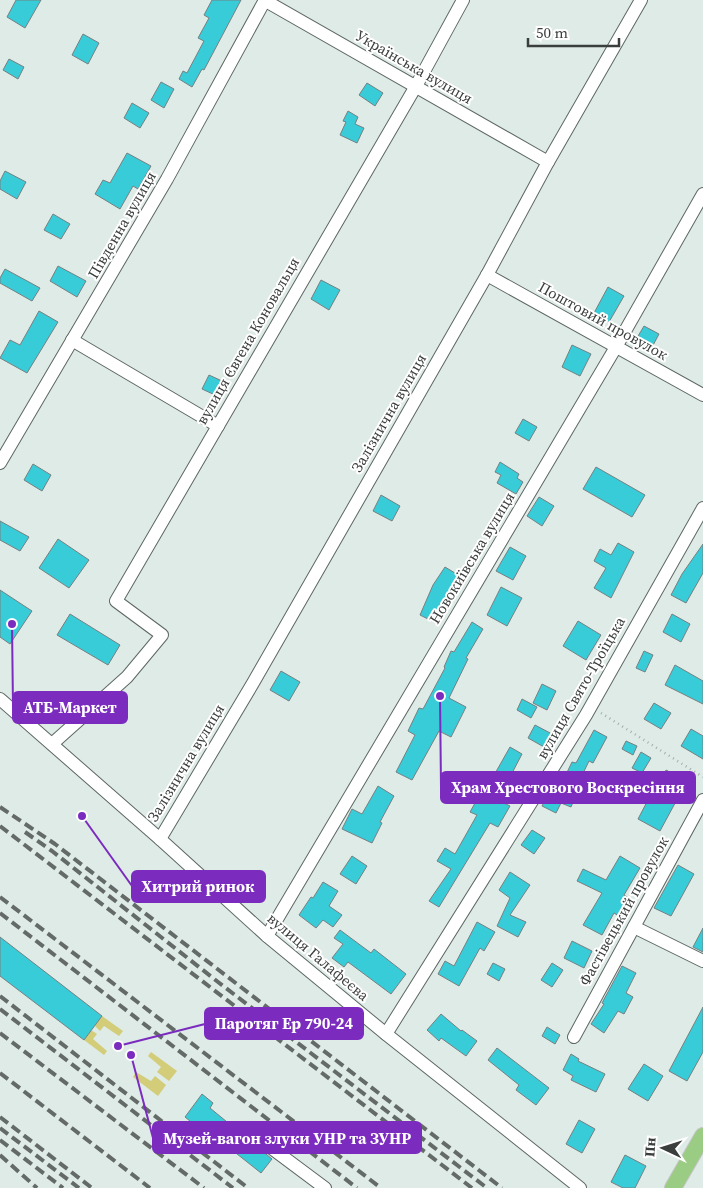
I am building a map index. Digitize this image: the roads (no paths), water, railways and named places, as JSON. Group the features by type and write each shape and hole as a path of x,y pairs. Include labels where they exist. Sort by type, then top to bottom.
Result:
{"main road":[{"path":"672,1188 703,1136"}],"street":[{"name":"Українська вулиця","path":"264,0 548,162"},
{"name":"Південна вулиця","path":"0,463 168,179 264,0"},
{"name":"вулиця Євгена Коновальця","path":"52,744 127,677 162,635 116,601 416,86 463,0"},
{"name":"Залізнична вулиця","path":"160,839 253,683 487,275 548,162 641,0"},
{"name":"Новокиївська вулиця","path":"267,936 616,347 703,194"},
{"name":"Поштовий провулок","path":"487,275 703,396"},
{"path":"72,340 218,426"},
{"name":"вулиця Свято-Троїцька","path":"386,1034 591,707 703,508"},
{"name":"вулиця Галафеєва","path":"0,699 160,839 267,936 386,1034 580,1188"},
{"name":"Фастівецький провулок","path":"574,1037 703,800"},
{"path":"634,927 703,961"},
{"path":"258,1138 325,1188"}],"railway":[{"path":"0,807 55,844 502,1188"},
{"path":"0,826 472,1188"},
{"path":"25,832 487,1188"},
{"path":"0,897 381,1188"},
{"path":"0,913 357,1188"},
{"path":"0,996 248,1188"},
{"path":"0,1009 233,1188"},
{"path":"0,1033 204,1188"},
{"path":"0,1073 150,1188"},
{"path":"0,1117 92,1188"},
{"path":"0,1128 79,1188"},
{"path":"0,1140 63,1188"},
{"path":"0,1155 37,1188"}],"place":[{"name":"АТБ-Маркет","path":"12,624"},
{"name":"Храм Хрестового Воскресіння","path":"440,696"},
{"name":"Хитрий ринок","path":"82,816"},
{"name":"Паротяг Ер 790-24","path":"118,1046"},
{"name":"Музей-вагон злуки УНР та ЗУНР","path":"131,1055"}]}
